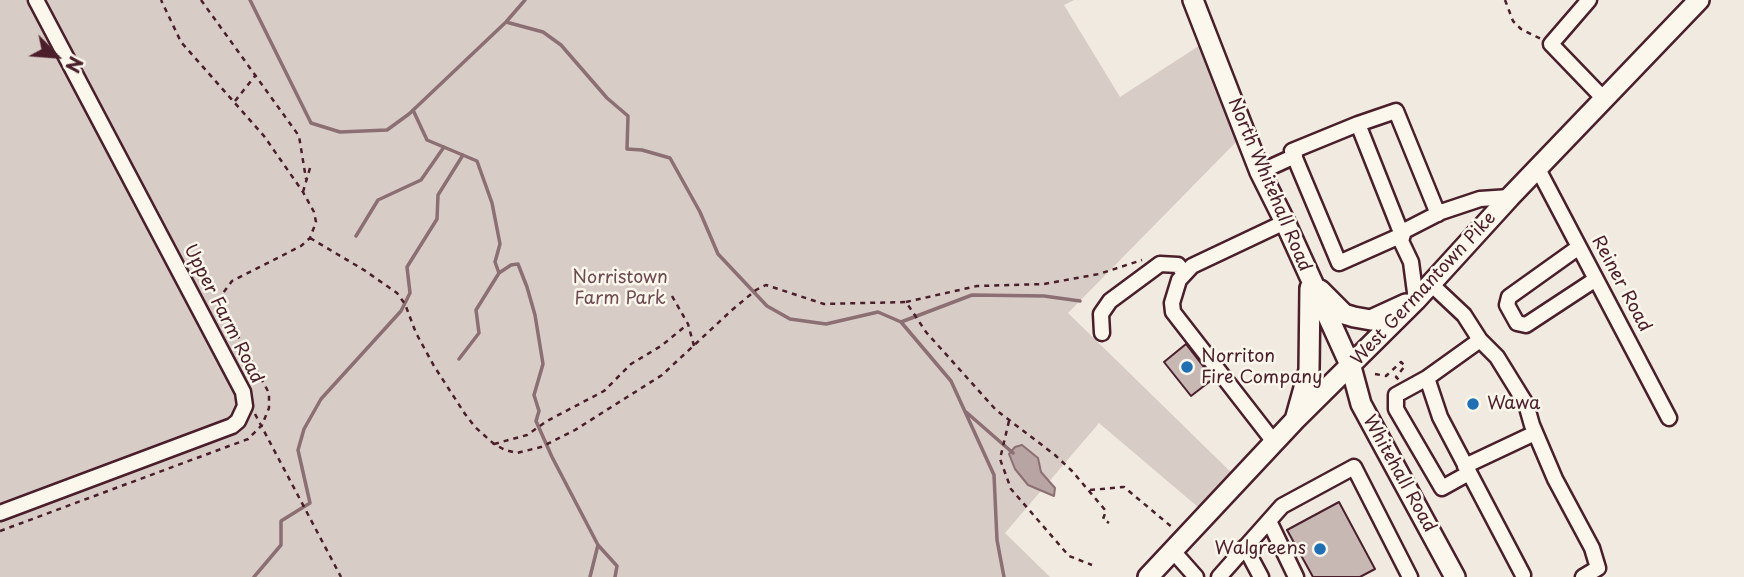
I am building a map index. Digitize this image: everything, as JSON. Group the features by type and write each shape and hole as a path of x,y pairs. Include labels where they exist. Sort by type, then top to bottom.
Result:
{"main road":[{"name":"North Whitehall Road","path":"1193,0 1260,172 1351,367"},
{"name":"West Germantown Pike","path":"1148,577 1295,420 1432,284 1699,0"},
{"path":"1310,280 1344,313 1354,317 1371,320 1416,300"},
{"path":"1295,420 1310,361 1310,280"},
{"name":"Whitehall Road","path":"1351,367 1361,404 1455,577"}],"street":[{"name":"Upper Farm Road","path":"0,513 232,426 243,414 245,406 243,392 36,0"},
{"path":"1589,0 1551,44 1604,99"},
{"path":"1402,235 1339,263 1292,151 1396,111 1438,214"},
{"path":"1358,124 1402,235"},
{"path":"1260,172 1295,156"},
{"name":"Reiner Road","path":"1538,169 1669,418"},
{"path":"1416,300 1411,262 1401,241 1404,231 1438,214 1480,199 1510,198"},
{"path":"1274,442 1173,312 1173,294 1184,273 1199,262 1285,222"},
{"path":"1579,247 1509,297 1507,305 1517,323 1526,325 1596,279"},
{"path":"1102,333 1101,314 1111,301 1160,264 1178,265 1184,273"},
{"path":"1432,284 1464,315 1480,340 1497,357 1526,404 1555,479 1592,548 1598,568 1583,577"},
{"path":"1480,340 1427,378 1396,395 1396,409 1442,488 1467,470 1535,433"},
{"path":"1427,378 1440,416 1523,577"},
{"path":"1219,577 1282,506 1354,467 1405,575"},
{"path":"1269,521 1296,577"},
{"path":"1178,544 1196,577"},
{"path":"1245,547 1261,577"}],"path":[{"path":"201,0 299,136 306,179"},
{"path":"1505,0 1513,21 1521,29 1551,44"},
{"path":"235,101 255,76"},
{"path":"303,192 310,168"},
{"path":"310,238 397,293 440,376 475,427 494,444 517,453 541,447 575,430 662,375 748,297 766,285 824,304 905,302 977,286 1044,284 1099,274 1150,258 1160,264"},
{"path":"673,296 688,324 694,346"},
{"path":"905,302 941,349 996,410 1055,455 1106,511 1102,519 1109,523"},
{"path":"494,444 527,435 547,421 604,391 631,364 661,346 688,324"},
{"path":"1375,374 1387,376 1401,362 1405,366 1396,377 1408,388"},
{"path":"1009,421 1000,459 1011,489 1069,556 1092,565"},
{"path":"262,425 341,577"},
{"path":"1088,491 1124,487 1178,544"}],"green space":[{"name":"Norristown Farm Park","path":"0,0 1074,0 1064,5 1120,97 1208,40 1239,139 1068,313 1241,482 1205,513 1099,423 1005,533 1050,577 0,577"}],"shaded area":[{"path":"1022,445 1038,458 1041,472 1055,488 1054,496 1028,485 1015,469 1009,454 1015,447"}],"building":[{"name":"Norriton Fire Company","path":"1186,344 1213,379 1191,396 1164,362"},
{"path":"1339,502 1375,569 1360,577 1313,577 1287,530"}],"waterway":[{"path":"250,0 311,123 340,132 387,130 409,114 506,22 525,0"},
{"path":"506,22 543,32 561,45 607,98 628,116 627,149 670,158 700,212 718,254 767,306 790,319 826,324 878,312 901,322 951,381 994,475 997,540 1004,577"},
{"path":"413,110 427,140 477,161 492,203 500,244 495,262 499,273 518,264 527,287 535,315 543,364 534,395 539,411 536,421 598,545 590,577"},
{"path":"356,236 378,200 421,180 444,147"},
{"path":"254,577 281,545 281,521 310,503 298,450 304,429 321,399 401,311 410,293 407,267 437,219 438,195 463,155"},
{"path":"459,359 479,333 476,310 499,273"},
{"path":"901,322 972,295 1044,296 1080,301"},
{"path":"966,412 1013,453"},
{"path":"598,545 617,566 615,577"}],"place":[{"name":"Norriton Fire Company","path":"1187,367"},
{"name":"Wawa","path":"1473,404"},
{"name":"Walgreens","path":"1320,549"}]}
